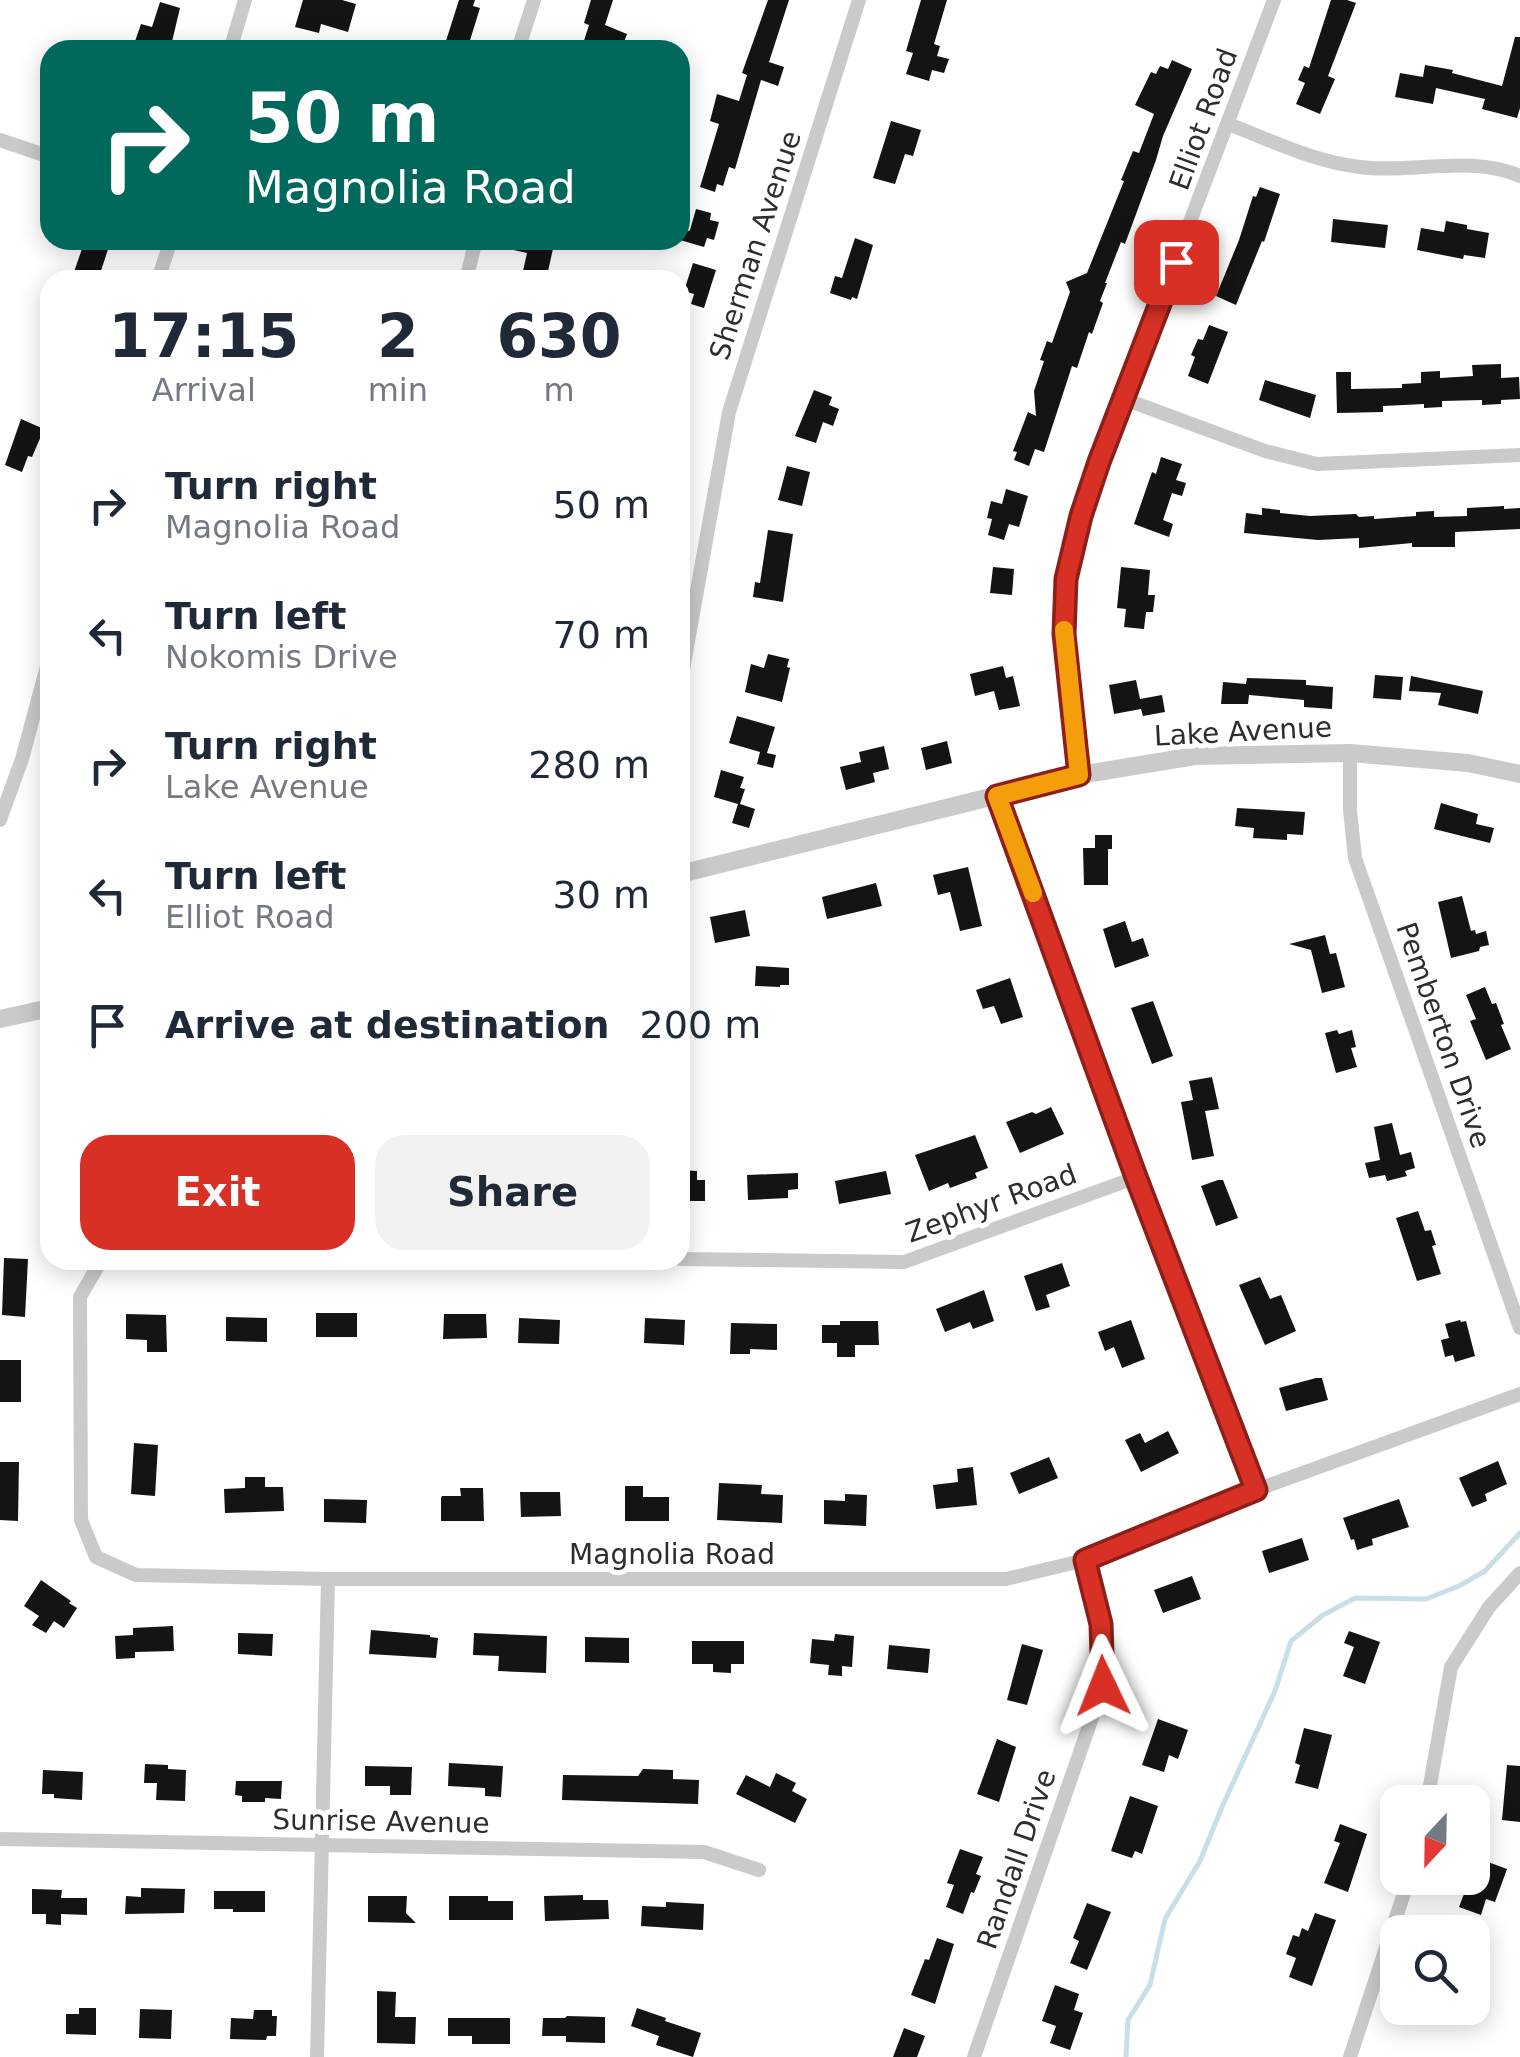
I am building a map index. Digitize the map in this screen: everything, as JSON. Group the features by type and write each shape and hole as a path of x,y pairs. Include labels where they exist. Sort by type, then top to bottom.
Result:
{"street":[{"path":"233,40 245,0"},
{"path":"521,40 534,0"},
{"name":"Sherman Avenue","path":"690,630 729,412 859,0"},
{"name":"Elliot Road","path":"1079,775 1064,634 1066,579 1081,516 1274,0"},
{"path":"1228,124 1340,164 1383,169 1474,166 1520,176"},
{"path":"0,140 40,154"},
{"path":"1124,399 1264,451 1318,464 1520,455"},
{"path":"0,820 40,692"},
{"name":"Lake Avenue","path":"690,872 1079,775 1195,756 1350,753 1468,763 1520,774"},
{"name":"Pemberton Drive","path":"1350,753 1350,810 1356,858 1520,1328"},
{"path":"997,796 1256,1490"},
{"path":"0,1019 40,1010"},
{"name":"Zephyr Road","path":"690,1259 904,1262 1136,1177"},
{"name":"Magnolia Road","path":"99,1270 80,1297 82,1520 96,1557 136,1575 328,1579 1006,1579 1085,1560 1256,1490 1520,1394"},
{"name":"Randall Drive","path":"974,2057 1103,1686 1101,1624 1085,1560"},
{"path":"1430,1785 1452,1668 1489,1607 1520,1573"},
{"path":"318,2057 328,1579"},
{"name":"Sunrise Avenue","path":"0,1839 704,1852 758,1870"},
{"path":"1350,2057 1403,1895"}],"building":[{"path":"303,0 356,4 348,32 321,24 319,33 295,27"},
{"path":"459,0 475,0 473,6 480,8 470,40 446,40"},
{"path":"591,0 613,0 605,25 627,34 625,40 584,40 589,25 584,23"},
{"path":"768,0 789,0 769,62 784,67 778,86 761,80 735,169 729,167 723,186 717,184 715,192 700,187 719,124 710,121 717,94 739,101 747,75 742,73"},
{"path":"921,0 947,0 934,44 940,46 937,56 949,59 944,73 932,70 929,81 906,74 913,53 906,51"},
{"path":"1331,0 1356,3 1328,76 1335,79 1320,114 1296,104 1305,83 1298,80 1304,66 1309,68"},
{"path":"160,2 180,8 172,40 135,40 141,24 152,27"},
{"path":"1515,37 1520,37 1517,118 1482,109 1485,99 1436,88 1433,104 1395,97 1400,73 1423,77 1425,65 1502,86"},
{"path":"1172,60 1192,69 1163,136 1125,244 1121,242 1105,283 1100,301 1103,303 1092,334 1089,332 1077,368 1072,366 1044,452 1035,449 1029,466 1014,460 1017,452 1013,451 1028,412 1036,416 1034,391 1044,361 1040,360 1047,341 1052,343 1070,292 1066,282 1087,273 1133,151 1139,153 1154,114 1135,105 1151,72 1156,74 1160,66 1168,69"},
{"path":"891,121 921,130 913,156 905,154 895,184 873,178"},
{"path":"1260,187 1280,194 1236,305 1216,296 1253,196"},
{"path":"696,209 711,213 710,220 719,222 714,240 707,238 704,247 690,243"},
{"path":"1333,219 1388,225 1385,248 1331,242"},
{"path":"1446,221 1489,233 1485,258 1464,255 1463,259 1417,250 1421,228 1444,232"},
{"path":"855,238 873,245 857,299 851,300 830,293 835,276 842,278"},
{"path":"82,250 108,250 101,270 75,270"},
{"path":"514,250 553,250 548,270 523,270 527,253"},
{"path":"693,263 716,270 704,308 691,304 694,294 690,293"},
{"path":"1209,325 1228,332 1208,384 1188,376 1195,357 1191,355"},
{"path":"1501,364 1501,378 1519,377 1520,399 1482,405 1482,400 1442,401 1442,407 1383,406 1383,412 1337,413 1336,372 1351,372 1351,389 1402,388 1402,384 1421,383 1421,372 1440,371 1440,378 1473,376 1472,365"},
{"path":"1265,380 1316,395 1310,418 1259,400"},
{"path":"814,390 832,397 829,405 839,409 833,426 823,422 816,443 795,436"},
{"path":"21,419 40,427 40,438 22,472 5,465"},
{"path":"1161,457 1182,464 1176,480 1186,483 1182,496 1172,493 1163,520 1173,524 1169,537 1134,524"},
{"path":"787,466 810,472 802,506 778,500"},
{"path":"1006,489 1028,496 1019,527 1009,524 1004,540 988,535 992,519 987,518 991,501 1002,504"},
{"path":"1262,508 1310,516 1356,514 1374,519 1434,511 1434,517 1467,516 1467,508 1520,508 1520,529 1455,532 1455,547 1412,547 1412,543 1359,548 1359,538 1318,540 1244,533 1246,513 1262,515"},
{"path":"768,530 793,534 783,602 753,597 755,582 760,583"},
{"path":"993,567 1014,569 1012,595 990,593"},
{"path":"1121,567 1150,570 1148,595 1155,595 1153,612 1146,612 1144,629 1124,627 1126,609 1117,608"},
{"path":"768,654 789,659 782,702 745,692 751,664 764,668"},
{"path":"1003,666 1006,678 1013,676 1020,706 999,710 994,691 975,696 970,674"},
{"path":"1375,675 1403,677 1401,700 1373,698"},
{"path":"1411,676 1483,691 1478,714 1438,705 1441,693 1409,691"},
{"path":"1247,678 1306,680 1306,685 1333,687 1332,709 1304,707 1304,700 1249,695 1248,704 1221,704 1223,682 1246,684"},
{"path":"1136,680 1140,699 1162,695 1165,712 1143,716 1141,709 1114,714 1109,685"},
{"path":"737,716 775,727 767,753 776,755 773,768 757,764 760,752 729,743"},
{"path":"947,741 952,763 926,770 921,748"},
{"path":"884,746 889,769 873,773 875,782 846,790 840,767 861,762 859,752"},
{"path":"721,770 744,777 740,804 755,809 749,828 732,823 738,804 714,797"},
{"path":"1441,803 1478,814 1476,824 1494,828 1490,843 1434,829"},
{"path":"1237,808 1305,812 1303,835 1287,834 1287,840 1253,838 1254,828 1235,826"},
{"path":"1095,835 1112,835 1108,885 1084,885 1083,848 1095,848"},
{"path":"968,867 982,926 960,931 950,892 938,895 933,875"},
{"path":"876,883 882,906 827,919 822,897"},
{"path":"1462,896 1471,931 1486,931 1489,945 1451,958 1438,902"},
{"path":"745,910 750,936 715,943 710,917"},
{"path":"1125,921 1132,942 1143,938 1149,956 1115,968 1103,929"},
{"path":"1325,935 1330,954 1336,953 1345,987 1322,993 1311,950 1289,944"},
{"path":"756,966 789,968 789,985 755,986"},
{"path":"1010,978 1023,1017 1001,1024 994,1006 983,1009 976,990"},
{"path":"1485,987 1492,1004 1496,1003 1511,1049 1486,1060 1470,1021 1476,1019 1466,995"},
{"path":"1153,1001 1173,1056 1152,1064 1131,1008"},
{"path":"1337,1030 1339,1034 1352,1030 1356,1047 1351,1048 1357,1067 1336,1073 1325,1033"},
{"path":"1212,1077 1219,1109 1205,1111 1214,1156 1192,1160 1181,1102 1193,1100 1189,1081"},
{"path":"1051,1107 1064,1134 1020,1153 1006,1122"},
{"path":"1392,1123 1400,1155 1411,1152 1415,1168 1405,1171 1407,1176 1387,1181 1385,1175 1369,1178 1365,1163 1380,1160 1374,1127"},
{"path":"975,1135 988,1168 975,1173 977,1178 929,1191 915,1155"},
{"path":"690,1171 697,1171 697,1180 705,1180 705,1201 690,1201"},
{"path":"886,1171 891,1194 839,1204 835,1181"},
{"path":"798,1173 798,1189 788,1190 788,1198 748,1200 747,1175"},
{"path":"1223,1180 1238,1218 1216,1226 1201,1186"},
{"path":"1418,1211 1425,1231 1431,1230 1441,1274 1417,1281 1396,1218"},
{"path":"4,1258 28,1259 25,1317 2,1315"},
{"path":"1062,1263 1070,1286 1046,1295 1050,1307 1036,1311 1024,1276"},
{"path":"1260,1277 1270,1299 1281,1295 1296,1331 1265,1345 1239,1285"},
{"path":"984,1290 994,1321 973,1329 970,1322 945,1332 936,1309"},
{"path":"316,1313 357,1313 357,1337 316,1337"},
{"path":"126,1314 166,1315 167,1352 147,1352 147,1340 126,1339"},
{"path":"444,1314 486,1314 487,1338 443,1339"},
{"path":"226,1317 267,1318 267,1342 226,1341"},
{"path":"519,1318 560,1320 559,1344 518,1343"},
{"path":"645,1318 685,1320 684,1345 644,1343"},
{"path":"1131,1320 1145,1359 1122,1368 1114,1347 1105,1351 1098,1332"},
{"path":"840,1321 878,1321 879,1345 855,1345 855,1357 837,1357 837,1343 822,1343 822,1325 840,1325"},
{"path":"1466,1321 1475,1356 1455,1362 1453,1355 1445,1357 1441,1340 1449,1338 1445,1324"},
{"path":"731,1323 777,1324 777,1350 750,1349 750,1354 730,1354"},
{"path":"0,1360 21,1360 21,1402 0,1402"},
{"path":"1322,1378 1328,1400 1286,1411 1279,1388"},
{"path":"1168,1431 1179,1453 1141,1472 1125,1440 1140,1433 1145,1443"},
{"path":"134,1443 158,1445 155,1496 131,1494"},
{"path":"1049,1457 1058,1478 1019,1494 1010,1473"},
{"path":"1498,1461 1507,1484 1485,1494 1487,1501 1472,1507 1459,1478"},
{"path":"0,1462 19,1462 18,1521 0,1520"},
{"path":"973,1467 977,1505 936,1509 933,1485 958,1482 957,1469"},
{"path":"245,1477 265,1477 265,1487 283,1487 284,1511 225,1513 224,1489 245,1488"},
{"path":"719,1483 762,1485 761,1494 783,1495 782,1523 717,1520"},
{"path":"625,1486 643,1486 643,1497 669,1497 669,1521 625,1521"},
{"path":"460,1488 483,1488 484,1521 441,1521 442,1496 461,1496"},
{"path":"520,1492 560,1492 561,1516 521,1517"},
{"path":"845,1494 867,1495 866,1526 824,1524 824,1500 845,1501"},
{"path":"324,1499 367,1500 366,1523 324,1522"},
{"path":"1399,1499 1409,1527 1372,1539 1373,1545 1357,1550 1343,1518"},
{"path":"1302,1538 1309,1560 1269,1573 1262,1551"},
{"path":"1192,1576 1201,1599 1163,1613 1154,1590"},
{"path":"41,1580 77,1608 64,1628 54,1621 46,1633 32,1625 39,1616 24,1606"},
{"path":"173,1626 174,1651 135,1652 135,1658 116,1659 115,1636 133,1635 133,1628"},
{"path":"371,1630 438,1638 436,1658 369,1654"},
{"path":"1349,1631 1380,1642 1365,1684 1343,1676 1354,1647 1344,1643"},
{"path":"238,1633 273,1634 272,1656 238,1654"},
{"path":"474,1633 547,1636 546,1673 498,1671 499,1656 473,1655"},
{"path":"835,1634 854,1636 852,1667 842,1666 842,1676 828,1675 829,1665 810,1663 812,1639 834,1641"},
{"path":"585,1637 629,1638 629,1663 585,1662"},
{"path":"692,1641 744,1641 744,1664 731,1664 731,1673 713,1672 713,1664 692,1664"},
{"path":"1022,1644 1043,1650 1027,1705 1007,1700"},
{"path":"889,1645 930,1649 928,1673 887,1669"},
{"path":"1158,1719 1188,1730 1178,1759 1169,1755 1164,1772 1142,1765"},
{"path":"1304,1728 1332,1735 1318,1789 1295,1783 1300,1765 1295,1763"},
{"path":"997,1739 1016,1747 999,1802 977,1794"},
{"path":"449,1763 503,1766 501,1797 485,1796 485,1788 448,1786"},
{"path":"145,1764 186,1770 185,1801 156,1800 157,1783 144,1783"},
{"path":"1507,1765 1520,1766 1520,1822 1502,1820"},
{"path":"365,1766 412,1767 411,1795 390,1795 390,1786 365,1786"},
{"path":"643,1769 673,1770 673,1779 699,1780 698,1804 562,1800 563,1775 638,1776"},
{"path":"43,1770 83,1772 82,1800 42,1794"},
{"path":"776,1773 796,1783 792,1791 807,1799 795,1823 736,1794 746,1775 770,1787"},
{"path":"236,1781 282,1781 281,1799 242,1802 242,1796 235,1795"},
{"path":"1130,1796 1158,1806 1142,1854 1135,1851 1132,1858 1111,1851"},
{"path":"1340,1824 1367,1834 1348,1892 1324,1883 1340,1843 1334,1841"},
{"path":"960,1849 983,1857 976,1874 981,1876 963,1914 946,1907 954,1885 947,1883"},
{"path":"1490,1863 1507,1869 1495,1902 1486,1899 1481,1915 1459,1907 1464,1895 1490,1895"},
{"path":"141,1888 185,1889 184,1913 125,1914 126,1896 141,1897"},
{"path":"32,1889 62,1890 61,1898 87,1898 87,1915 61,1914 61,1925 46,1924 46,1914 32,1914"},
{"path":"214,1891 265,1891 265,1912 214,1909"},
{"path":"583,1895 583,1900 608,1900 609,1919 545,1921 544,1896"},
{"path":"368,1896 407,1896 406,1913 416,1923 368,1922"},
{"path":"449,1896 488,1896 488,1901 513,1901 513,1920 449,1920"},
{"path":"666,1902 704,1904 703,1930 641,1926 642,1906 666,1907"},
{"path":"1087,1903 1111,1912 1087,1970 1070,1963 1079,1941 1073,1938"},
{"path":"1315,1913 1336,1920 1312,1986 1289,1977 1296,1958 1286,1954 1293,1935 1299,1937 1302,1928 1308,1931"},
{"path":"937,1938 954,1944 935,2004 911,1995"},
{"path":"1055,1985 1079,1994 1074,2010 1083,2013 1070,2050 1050,2043 1056,2026 1042,2021"},
{"path":"377,1991 396,1992 395,2017 416,2017 415,2044 377,2043"},
{"path":"79,2008 96,2008 96,2035 66,2034 66,2014 79,2014"},
{"path":"637,2008 701,2033 693,2057 656,2045 659,2036 631,2026"},
{"path":"140,2009 172,2010 171,2039 139,2038"},
{"path":"254,2010 272,2010 272,2016 277,2016 276,2036 267,2036 266,2040 230,2039 231,2018 253,2019"},
{"path":"605,2017 605,2043 566,2042 566,2036 542,2036 543,2018"},
{"path":"448,2018 510,2018 510,2044 472,2044 472,2036 448,2036"},
{"path":"904,2028 925,2036 917,2057 893,2057"}],"waterway":[{"path":"1126,2057 1128,2020 1150,1985 1165,1919 1200,1861 1275,1691 1291,1641 1323,1615 1355,1598 1426,1599 1459,1586 1485,1571 1520,1533"}],"slow traffic":[{"path":"1033,893 997,796 1079,775 1064,630"}],"route":[{"path":"1103,1686 1101,1624 1085,1560 1256,1490 997,796 1079,775 1064,634 1066,579 1099,462 1176,262"}]}
